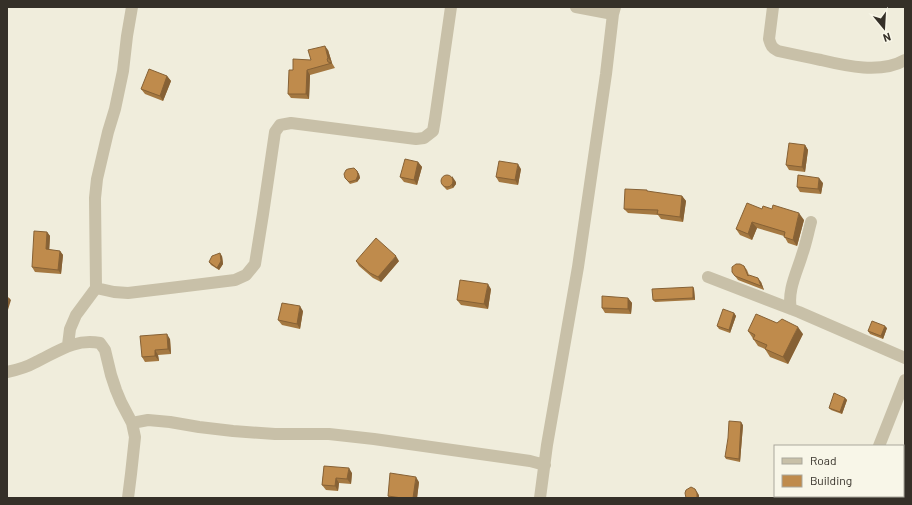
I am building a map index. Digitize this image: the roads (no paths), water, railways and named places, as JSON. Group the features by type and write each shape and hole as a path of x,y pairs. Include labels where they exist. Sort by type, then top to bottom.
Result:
{"street":[{"path":"68,345 70,329 76,315 96,288 95,198 97,179 115,109 132,7"},
{"path":"96,288 128,293 235,280 246,275 254,264 275,132 280,125 291,123 416,139 424,138 433,131 451,7"},
{"path":"540,498 545,465 546,445 578,267 614,10 576,7"},
{"path":"773,7 769,40 770,45 778,51 852,67 886,67 905,60"},
{"path":"791,309 790,294 811,222"},
{"path":"708,277 791,309 905,358"},
{"path":"7,372 28,366 68,345 91,341 100,342 106,350 111,375 121,402 132,423 135,437 128,498"},
{"path":"879,445 905,380"},
{"path":"132,423 148,420 232,431 275,434 329,434 374,438 530,461 545,465"}]}
